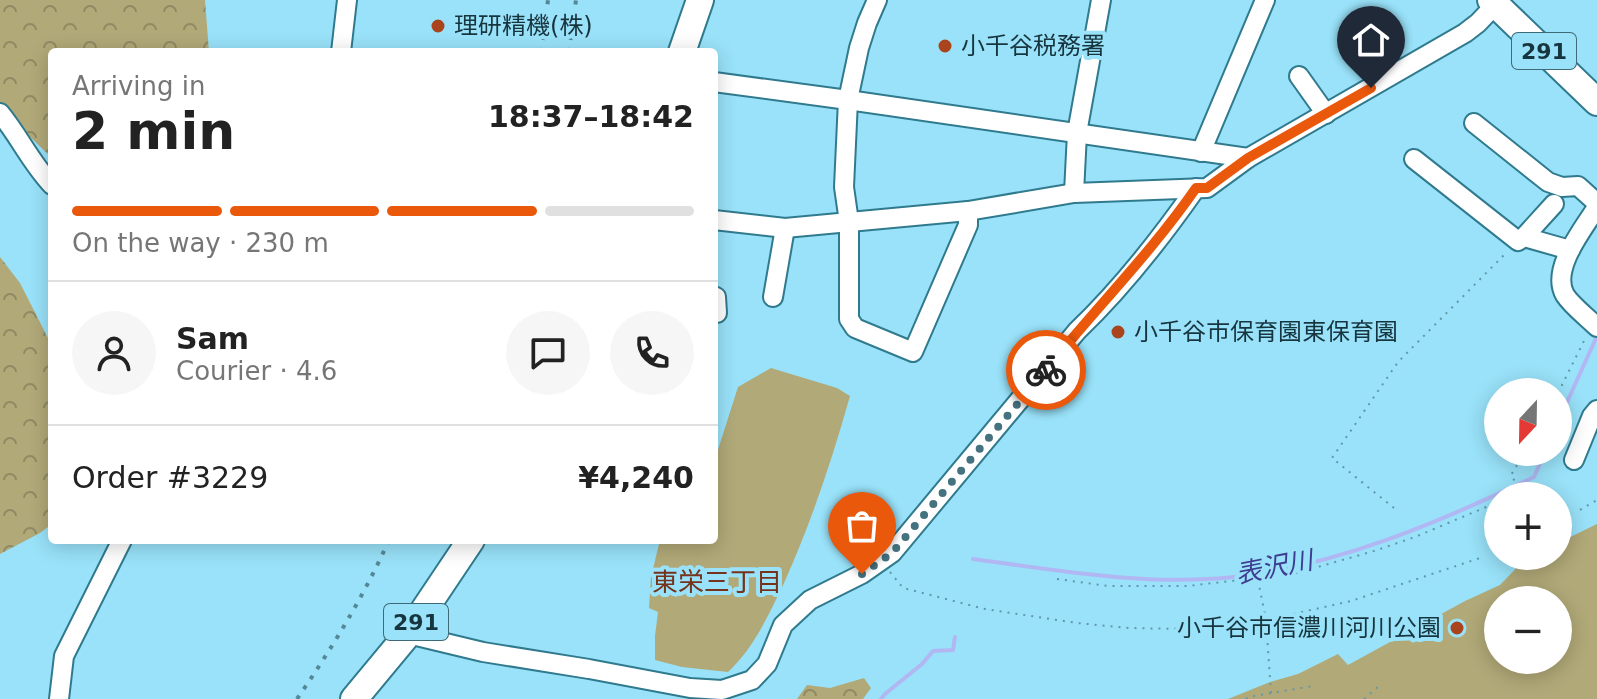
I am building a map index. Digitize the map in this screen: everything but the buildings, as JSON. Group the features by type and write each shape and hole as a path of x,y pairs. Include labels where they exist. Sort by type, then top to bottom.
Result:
{"highway":[{"path":"683,48 700,0"},
{"name":"291","path":"1503,5 1597,102"},
{"name":"291","path":"354,699 408,634 468,544"}],"street":[{"path":"341,48 347,0"},
{"path":"877,0 859,48 848,100 844,187 849,222 849,319 855,328 913,352 968,225 968,211"},
{"path":"1074,193 1077,133 1101,0"},
{"path":"1201,152 1265,0"},
{"path":"718,220 785,228 968,211 1074,193 1207,188 1248,158 1465,33 1503,5"},
{"path":"1299,76 1326,114"},
{"path":"718,83 1248,158"},
{"path":"0,113 48,181"},
{"path":"1474,123 1548,182 1562,187 1578,186 1597,205 1570,250 1562,271 1565,295 1595,325"},
{"path":"1414,159 1521,239 1570,250"},
{"path":"408,634 483,652 690,688 722,690 752,680 767,664 783,625 810,600 862,574 892,553 1147,252 1196,188"},
{"path":"1521,239 1554,204"},
{"path":"773,297 785,228"},
{"path":"1574,460 1597,410"},
{"path":"59,699 64,656 120,544"}],"path":[{"path":"1394,508 1332,458 1398,362 1521,239"},
{"path":"1566,378 1595,325"},
{"path":"1580,510 1597,500"},
{"path":"1057,579 1108,586 1187,586 1293,574 1415,537 1484,508"},
{"path":"884,558 891,575 903,588 985,609 1077,623 1185,629 1266,620 1351,601 1480,558"},
{"path":"1258,579 1266,620 1271,693"},
{"path":"1364,699 1380,685"},
{"path":"1246,699 1313,686"}],"green space":[{"path":"0,0 205,0 209,48 48,48 48,154 0,102"},
{"path":"0,257 20,283 48,338 48,527 0,554"},
{"path":"771,368 837,388 850,396 803,537 760,630 728,672 682,667 655,660 658,612 649,608 651,577 659,544 718,544 718,450 738,387"},
{"name":"小千谷市信濃川河川公園","path":"1597,524 1597,699 1228,699 1298,674 1338,654 1348,665 1484,592 1484,674 1572,674 1572,586 1498,586 1514,570 1572,570 1572,536"},
{"path":"864,678 871,688 863,699 797,699 807,685 830,688"}],"waterway":[{"name":"表沢川","path":"1572,391 1597,336"},
{"name":"表沢川","path":"973,559 1071,572 1169,580 1234,577 1273,571 1350,552 1425,525 1534,477 1539,466"},
{"name":"表沢川","path":"881,699 933,651 953,650 955,637"}],"railway":[{"path":"542,48 548,0"},
{"path":"570,48 576,0"},
{"path":"297,699 347,621 387,544"}],"way so far":[{"path":"862,574 892,553 1046,370"}],"place":[{"name":"理研精機(株)","path":"438,26"},
{"name":"小千谷税務署","path":"945,46"},
{"name":"小千谷市保育園東保育園","path":"1118,332"},
{"name":"小千谷市信濃川河川公園","path":"1457,628"}],"district":[{"name":"東栄三丁目","path":"717,582"}],"route":[{"path":"1046,370 1147,252 1196,188 1207,188 1248,158 1371,88"}]}
